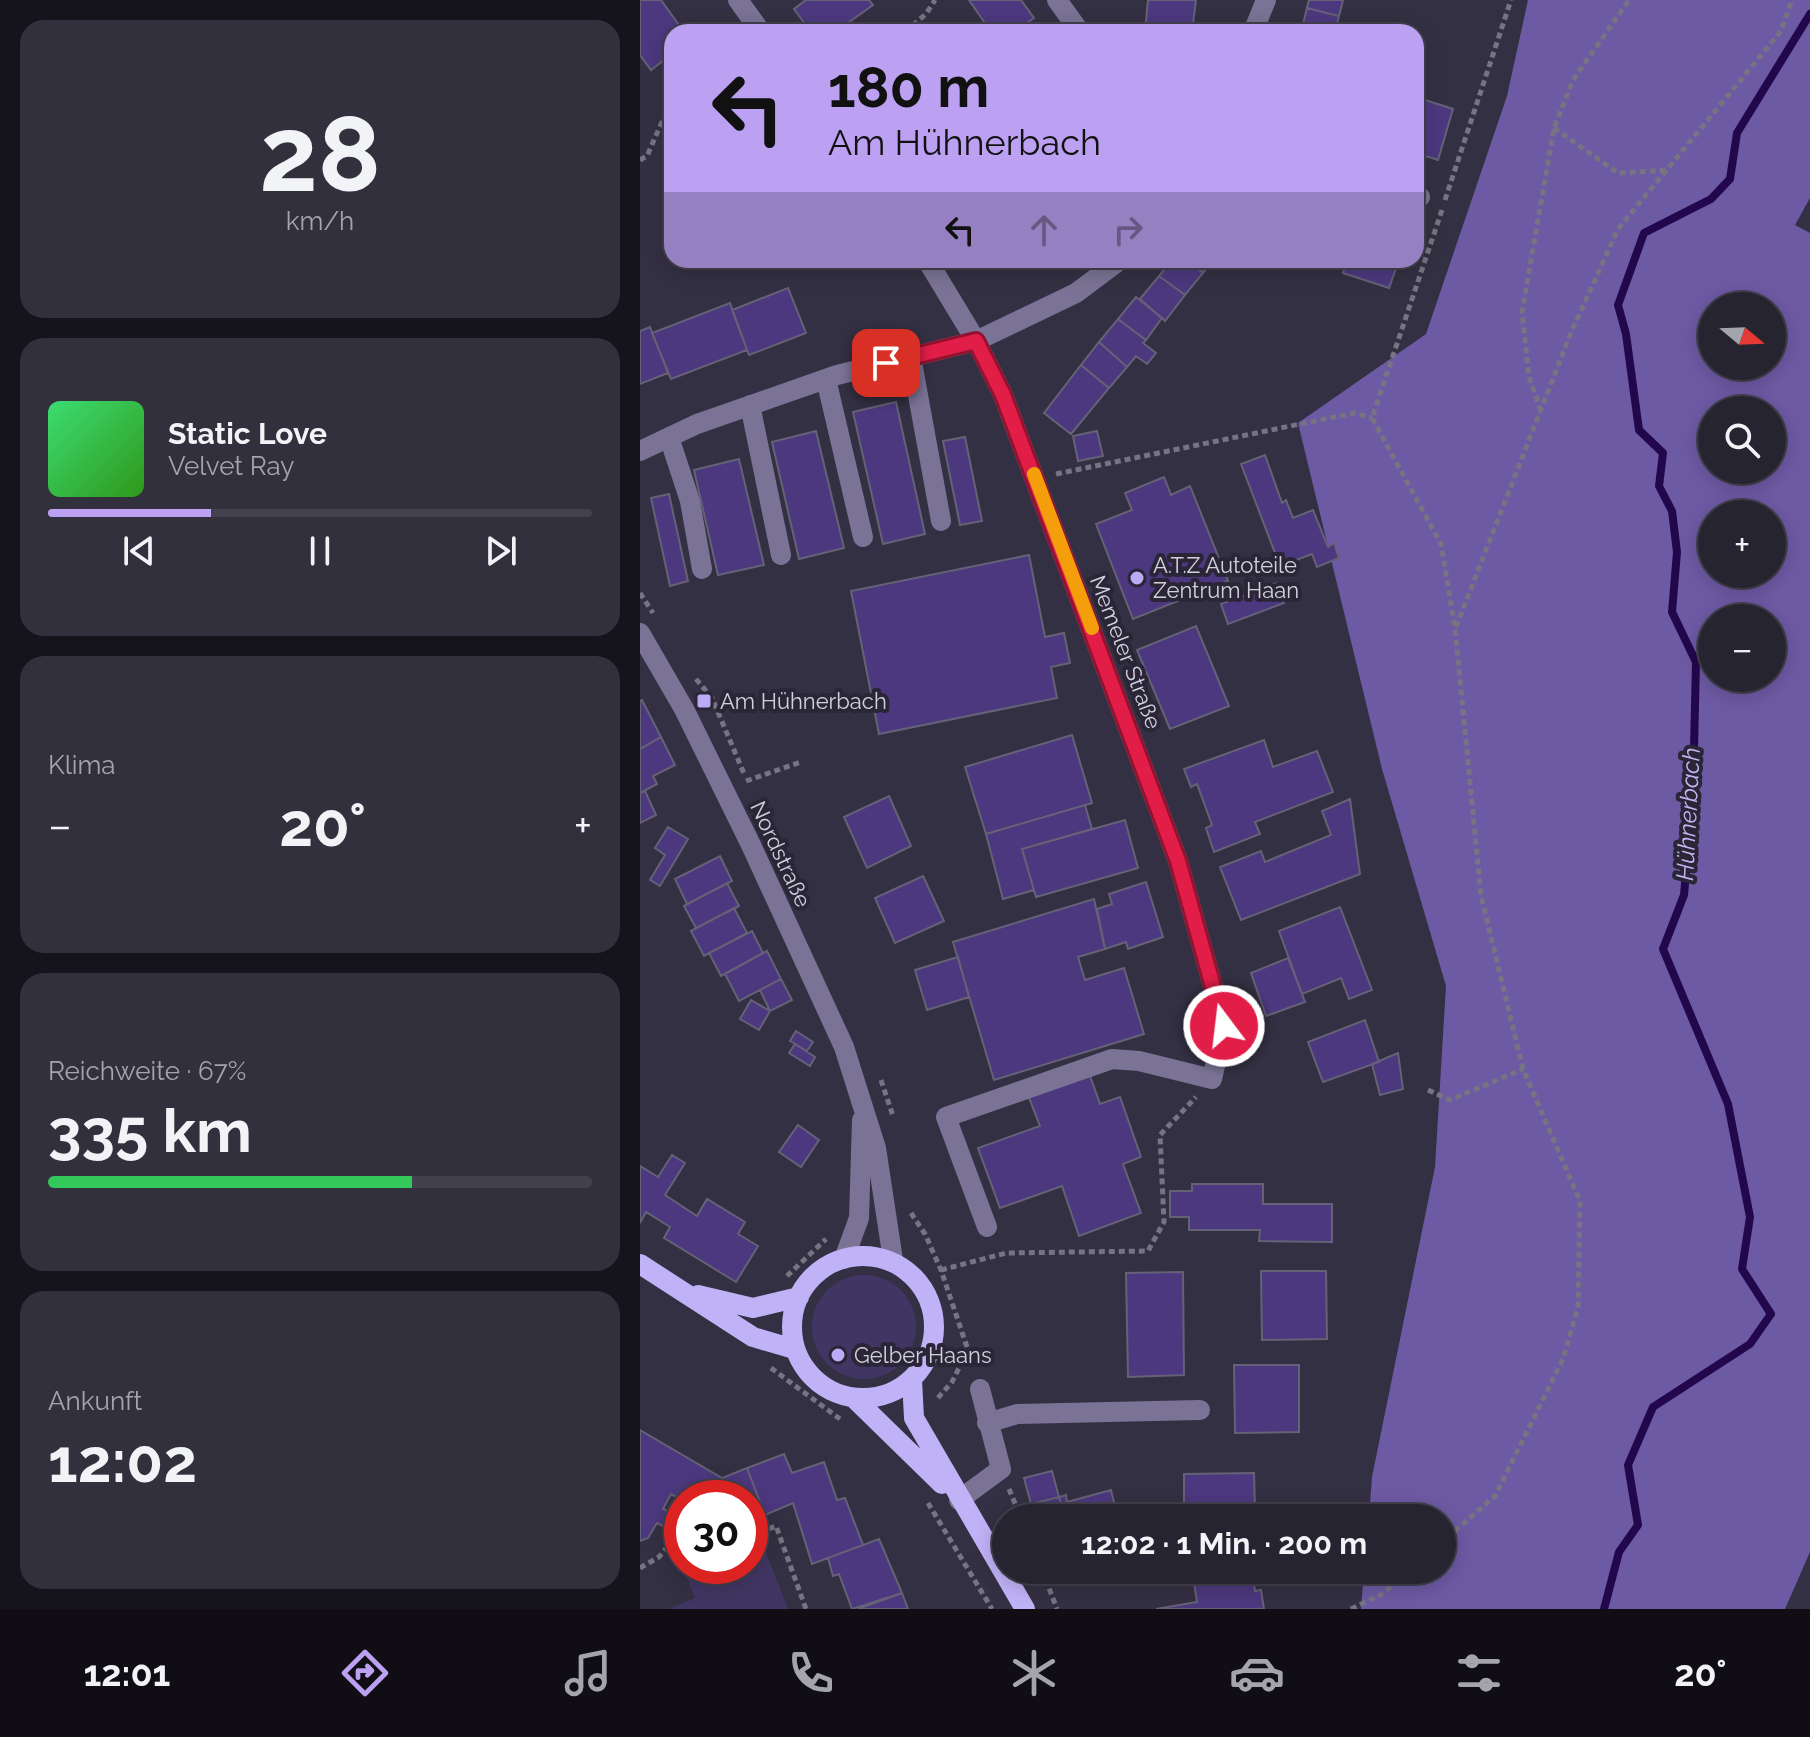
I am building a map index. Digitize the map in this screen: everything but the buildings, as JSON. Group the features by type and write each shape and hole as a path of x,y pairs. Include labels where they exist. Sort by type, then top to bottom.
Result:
{"main road":[{"path":"856,1400 885,1396 912,1380 930,1349 933,1314 919,1283 893,1260 867,1255 844,1259 818,1271 799,1297 793,1323 794,1349 807,1372 828,1390 856,1400 959,1500"},
{"path":"640,1264 753,1337 794,1349"},
{"path":"687,1293 753,1308 799,1297"},
{"path":"912,1380 914,1418 1025,1609"}],"street":[{"path":"738,0 755,24"},
{"path":"1057,0 1074,24"},
{"path":"1256,24 1266,0"},
{"name":"Memeler Straße","path":"932,268 976,341 1003,395 1178,861 1224,1026 1212,1079"},
{"path":"640,451 750,405 826,379 976,341 1076,293 1109,268"},
{"path":"911,357 941,521"},
{"path":"826,379 863,537"},
{"path":"750,405 781,555"},
{"path":"669,437 690,501 702,569"},
{"name":"Nordstraße","path":"640,633 684,709 844,1047 876,1148 893,1260"},
{"path":"987,1227 946,1117 1112,1059 1139,1061 1212,1079"},
{"name":"Nordstraße","path":"844,1259 859,1218 862,1104"},
{"path":"959,1500 1001,1469 980,1389"},
{"path":"987,1423 1017,1414 1200,1410"}],"path":[{"path":"914,24 935,0"},
{"path":"1424,262 1511,0"},
{"path":"1541,411 1529,377 1522,312 1554,128 1573,80 1629,0"},
{"path":"1455,628 1570,335 1618,229 1670,170 1781,31 1792,0"},
{"path":"640,160 647,156 664,117"},
{"path":"1554,128 1618,173 1670,170"},
{"path":"1372,418 1422,268"},
{"path":"1035,479 1354,413 1372,418 1441,544 1455,628 1481,896 1523,1069 1580,1201 1578,1307 1563,1359 1495,1496 1456,1530"},
{"path":"746,781 801,762"},
{"path":"1428,1090 1450,1100 1523,1069"},
{"path":"941,1270 1006,1253 1148,1251 1164,1222 1160,1135 1212,1079"},
{"path":"783,1279 808,1259 833,1228"},
{"path":"764,1362 849,1426"},
{"path":"924,1499 934,1510 992,1609"},
{"path":"768,1529 776,1526 806,1609"},
{"path":"640,1568 664,1551"},
{"path":"1047,1584 1057,1609"},
{"path":"1351,1609 1382,1594 1394,1584"}],"shaded area":[{"path":"1528,0 1810,0 1810,198 1795,225 1810,233 1810,1552 1785,1609 1361,1609 1363,1584 1456,1584 1456,1504 1370,1504 1372,1477 1435,1167 1446,986 1382,769 1298,423 1426,334 1507,96"},
{"path":"864,1275 884,1279 907,1298 916,1327 912,1347 893,1370 864,1379 844,1375 821,1356 812,1327 816,1307 835,1284"},
{"path":"768,1558 788,1609 669,1609 695,1598 690,1584 768,1584"}],"waterway":[{"name":"Hühnerbach","path":"1604,1609 1619,1552 1638,1525 1628,1465 1653,1407 1750,1344 1771,1314 1742,1269 1750,1217 1728,1104 1663,949 1684,895 1693,793 1696,662 1672,612 1677,552 1672,511 1659,486 1663,453 1639,430 1626,334 1618,305 1644,233 1711,199 1730,179 1737,133 1810,14"}],"slow traffic":[{"path":"1034,474 1092,628"}],"place":[{"name":"A.T.Z Autoteile Zentrum Haan","path":"1137,578"},
{"name":"Am Hühnerbach","path":"704,701"},
{"name":"Gelber Haans","path":"838,1355"}],"route":[{"path":"886,363 976,341 1003,395 1178,861 1224,1026"}]}
